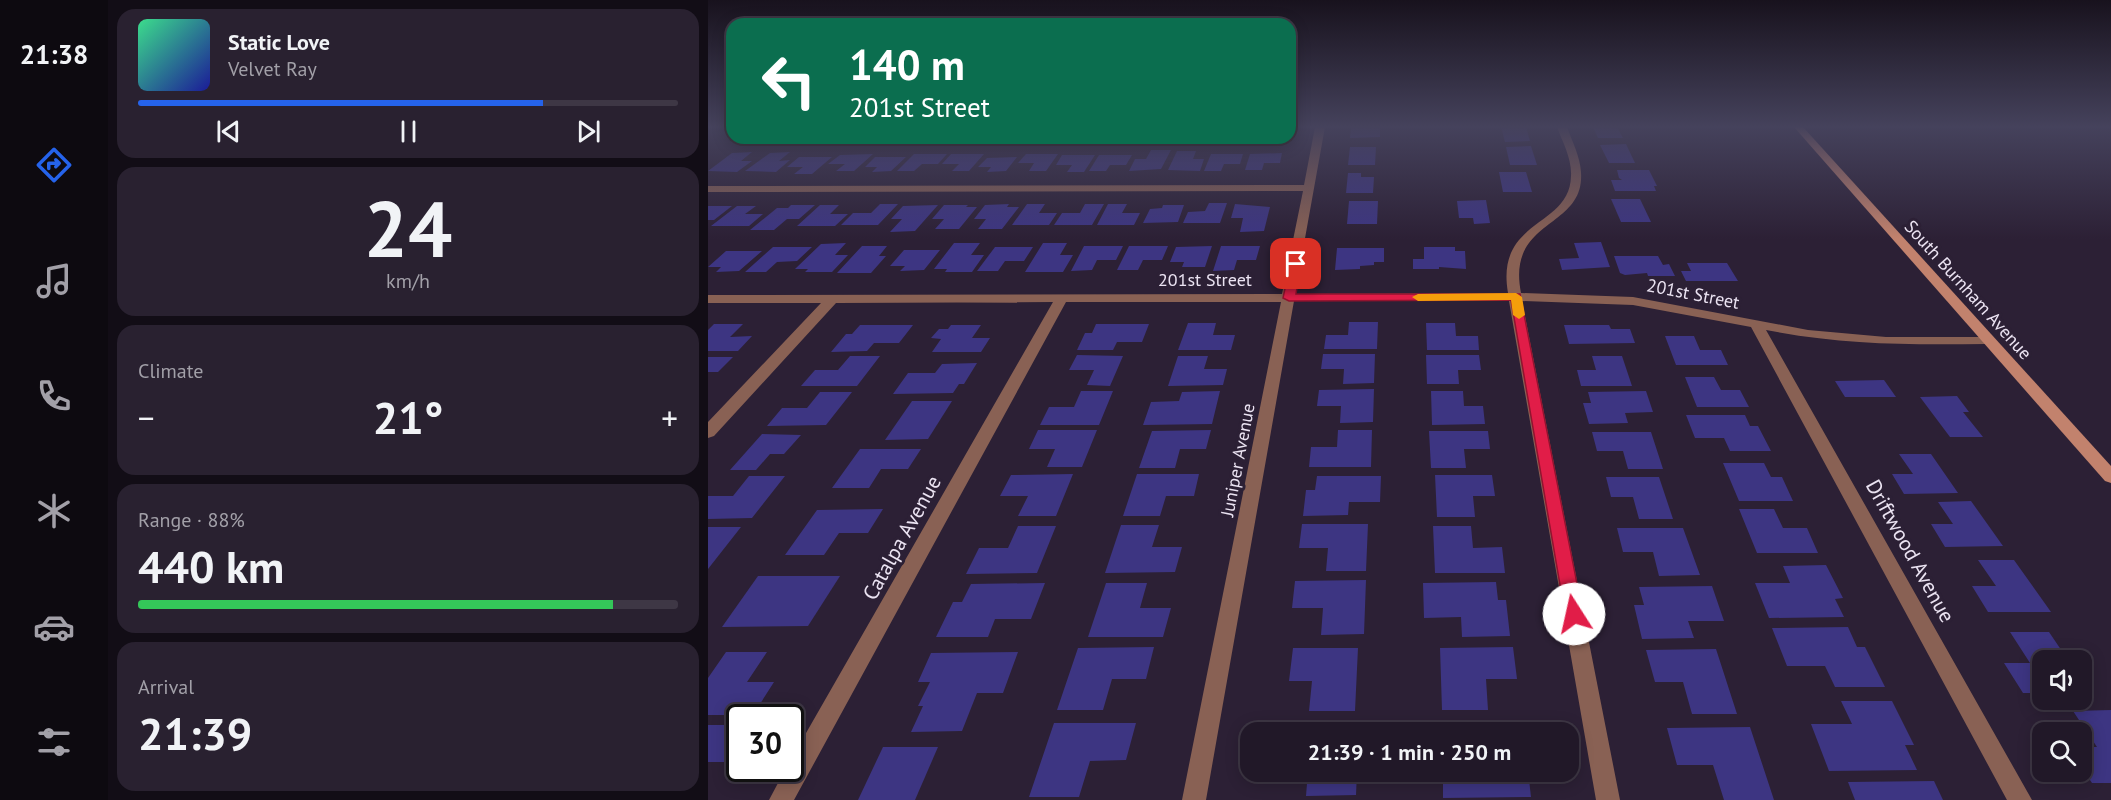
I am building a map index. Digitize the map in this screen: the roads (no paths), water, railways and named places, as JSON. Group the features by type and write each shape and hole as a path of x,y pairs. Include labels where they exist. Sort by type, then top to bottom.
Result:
{"main road":[{"name":"South Burnham Avenue","path":"1830,164 2111,477"}],"street":[{"name":"Juniper Avenue","path":"1194,800 1314,164"},
{"path":"1575,164 1576,180 1572,196 1563,208 1528,234 1517,248 1511,266 1512,283 1608,800"},
{"path":"708,189 1310,188"},
{"name":"201st Street","path":"708,299 1516,297 1633,301 1808,334 1886,341 1986,340"},
{"name":"Catalpa Avenue","path":"781,800 1062,298"},
{"path":"708,432 832,299"},
{"name":"Driftwood Avenue","path":"1756,325 2020,800"}]}
